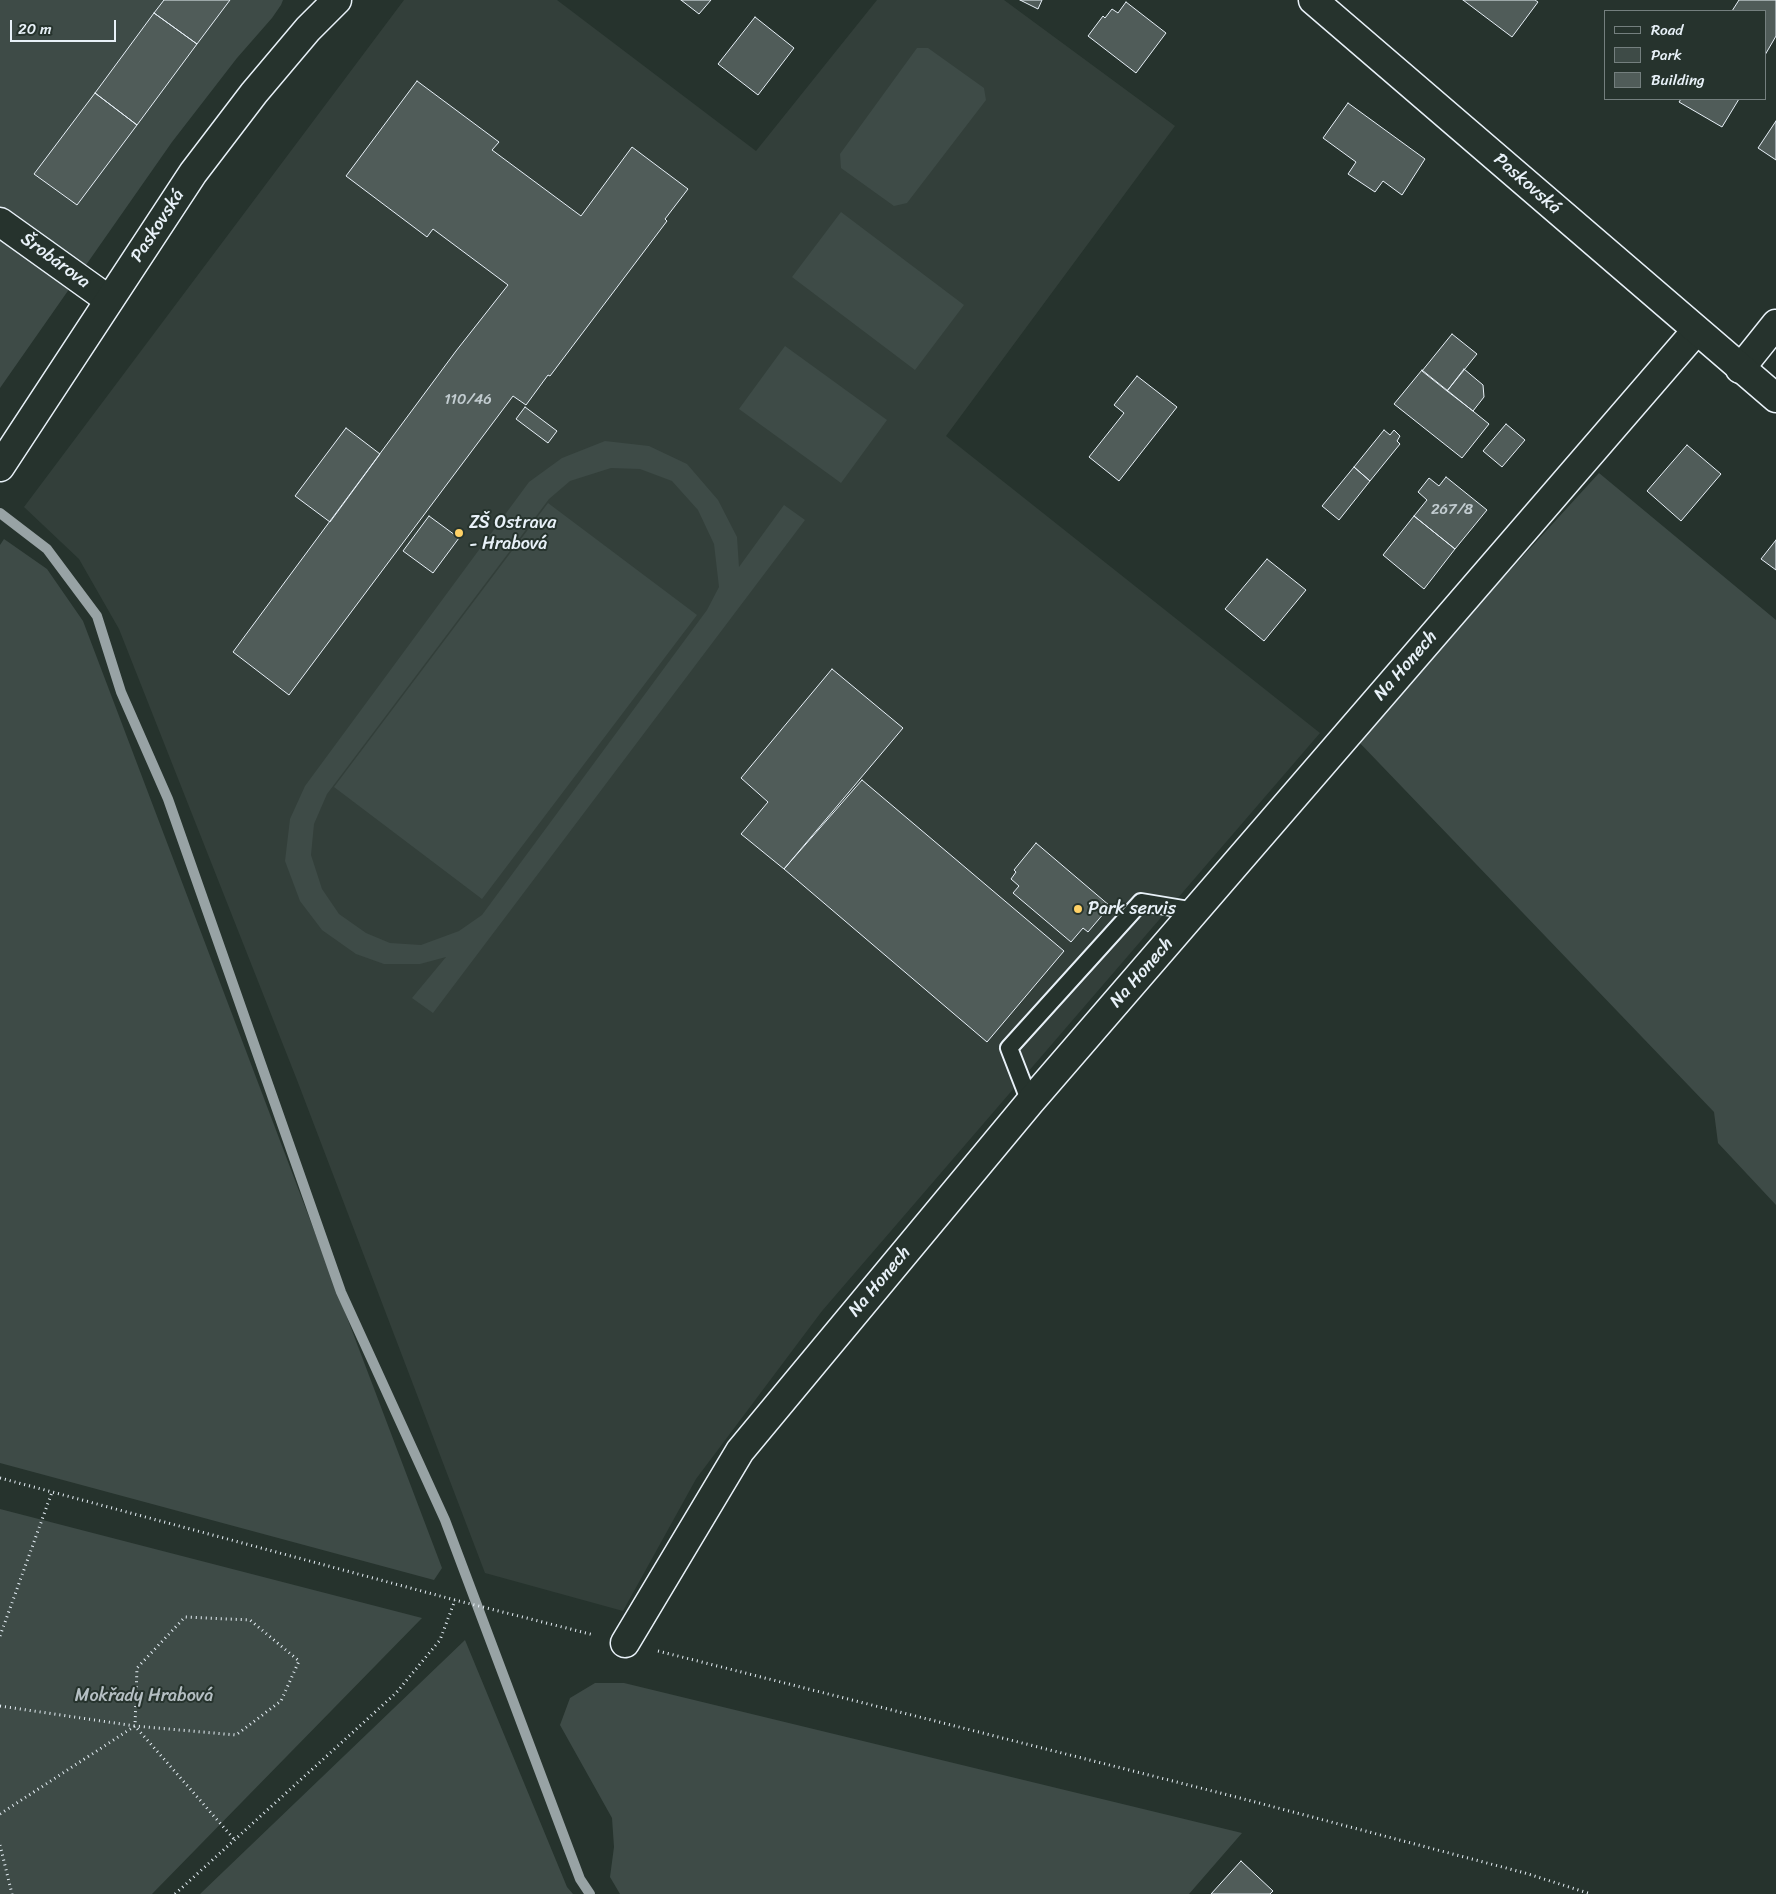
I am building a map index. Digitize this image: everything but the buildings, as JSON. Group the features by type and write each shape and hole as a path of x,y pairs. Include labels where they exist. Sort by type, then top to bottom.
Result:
{"street":[{"name":"Paskovská","path":"0,467 193,173 308,29 337,0"},
{"name":"Paskovská","path":"1313,0 1776,398"},
{"name":"Šrobárova","path":"0,222 109,300"},
{"path":"1740,369 1776,324"},
{"name":"Na Honech","path":"625,1643 740,1450 1030,1102 1696,331"}],"lane":[{"path":"1030,1102 1009,1048 1141,902 1195,911"}],"path":[{"path":"0,1478 455,1600 1236,1797 1525,1873 1591,1894"},
{"path":"0,1636 52,1492"},
{"path":"175,1894 396,1694 440,1640 455,1600"},
{"path":"0,1706 135,1726 236,1735 281,1701 299,1660 250,1620 185,1617 137,1668 135,1726 234,1839"},
{"path":"0,1814 135,1726"},
{"path":"0,1845 12,1894"}],"shaded area":[{"path":"404,0 557,0 756,151 877,0 1004,0 1175,126 946,436 1320,733 822,1311 696,1479 623,1611 485,1573 297,1080 119,629 79,559 24,507"}],"green space":[{"path":"0,0 283,0 272,18 237,58 172,142 0,388"},
{"path":"917,48 928,48 984,88 986,100 907,203 894,206 841,168 840,154"},
{"path":"841,212 964,305 915,370 792,277"},
{"path":"785,346 887,420 841,483 739,409"},
{"path":"605,441 649,446 687,464 718,500 737,537 739,567 784,505 805,520 433,1013 412,998 446,957 420,964 384,964 356,954 322,930 300,901 285,861 290,819 305,786 529,482 562,458","holes":["611,468 640,469 672,481 698,510 714,544 719,587 707,610 482,915 459,931 421,945 390,943 366,933 339,914 322,889 311,855 314,824 327,794 549,499 570,481"]},
{"path":"1599,473 1776,620 1776,1205 1718,1143 1714,1112 1356,739"},
{"path":"548,503 697,615 482,899 334,787"},
{"path":"4,539 47,569 83,621 442,1568 434,1580 0,1463 0,545"},
{"name":"Mokřady Hrabová","path":"0,1509 422,1618 152,1894 0,1894"},
{"path":"465,1640 567,1887 573,1894 200,1894"},
{"path":"595,1683 624,1683 1242,1833 1189,1894 620,1894 610,1877 614,1847 612,1818 560,1725 570,1698"}],"waterway":[{"path":"0,513 47,549 97,616 121,692 168,799 341,1292 445,1520 580,1879 590,1894"}],"place":[{"name":"ZŠ Ostrava - Hrabová","path":"459,533"},
{"name":"Park servis","path":"1078,909"}]}
